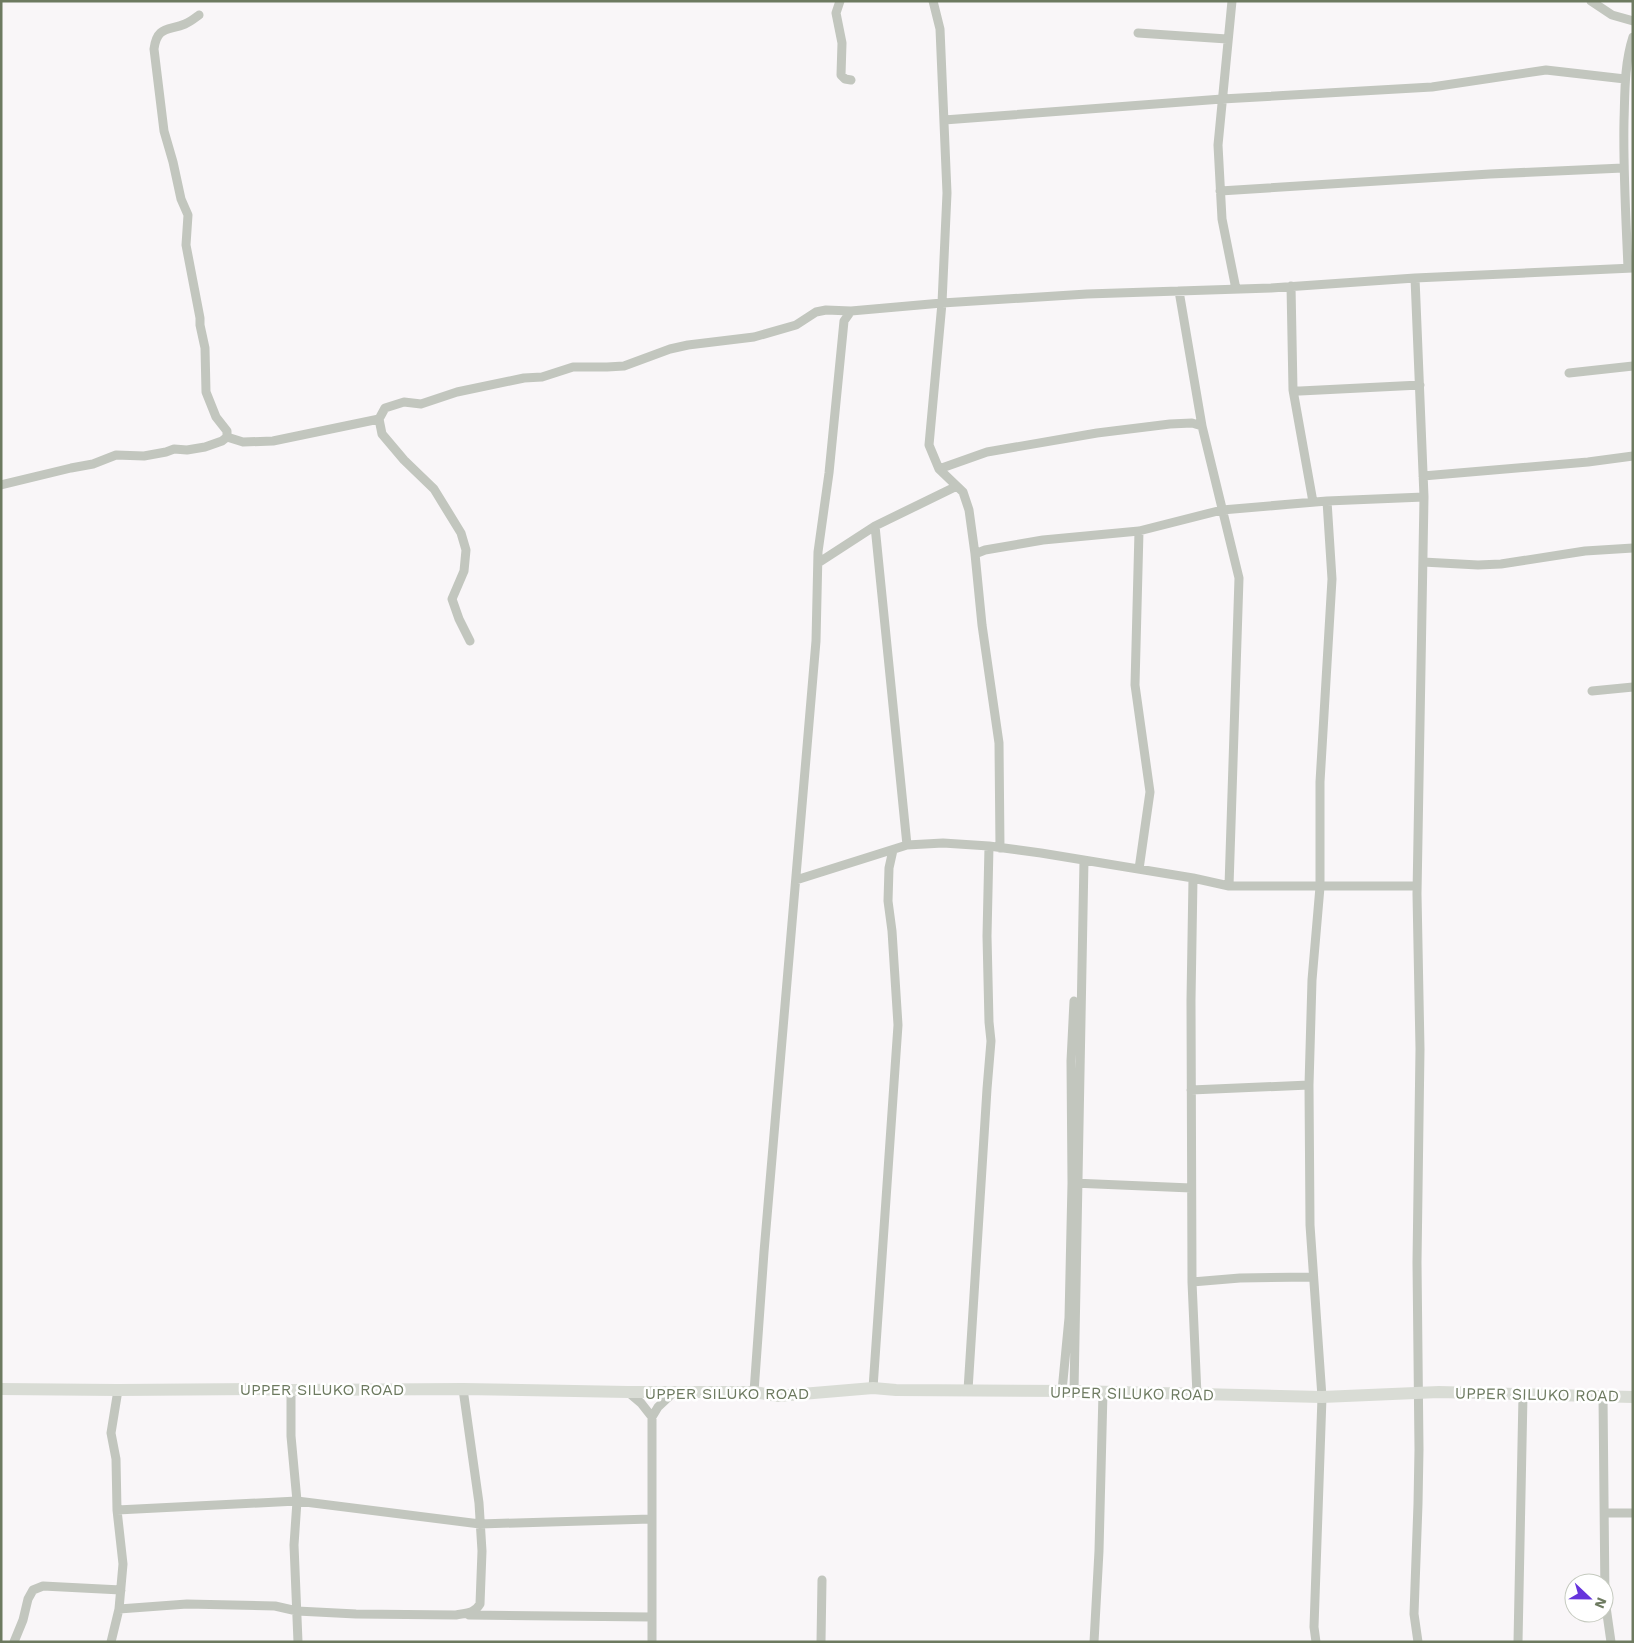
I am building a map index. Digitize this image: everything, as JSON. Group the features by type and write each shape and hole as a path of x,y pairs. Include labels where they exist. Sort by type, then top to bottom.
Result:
{"main road":[{"name":"UPPER SILUKO ROAD","path":"1,1390 463,1389 754,1392 778,1396 873,1388 896,1390 1068,1391 1322,1397 1418,1392 1633,1396"}],"street":[{"path":"840,1 836,13 842,43 841,75 845,79 851,80"},
{"path":"933,1 940,29 947,193 942,303 930,445 939,469 962,492 969,510 982,625 999,742 1000,848"},
{"path":"1232,1 1218,145 1222,218 1236,289"},
{"path":"1591,1 1612,16 1633,21"},
{"path":"199,15 186,24 159,33 155,38 154,49 164,131 181,199 188,215 186,245 205,348 206,392 216,417 227,431 227,437"},
{"path":"1138,33 1227,40"},
{"path":"470,642 452,599 464,571 466,550 461,533 434,488 404,460 382,434 379,419 385,408 404,402 421,404 456,392 524,378 542,377 573,367 624,366 670,349 754,337 796,325 816,312 826,310 851,311 1087,294 1236,289 1630,268 1624,168 1625,79 1628,51 1633,37"},
{"path":"944,120 1222,99 1432,87 1546,70 1625,79"},
{"path":"1220,191 1490,174 1624,168"},
{"path":"1415,278 1424,497 1417,886 1420,1049 1417,1262 1418,1504 1414,1614 1418,1642"},
{"path":"1291,286 1293,390 1313,502"},
{"path":"1179,291 1202,426 1240,578 1229,886"},
{"path":"754,1392 764,1252 816,641 818,563 844,321 851,311"},
{"path":"1569,372 1633,366"},
{"path":"1293,390 1420,385"},
{"path":"227,437 243,442 273,441 379,419"},
{"path":"939,469 987,452 1097,433 1170,424 1192,423 1202,426"},
{"path":"1,485 93,464 116,455 144,456 174,449 187,450 205,447 222,441 227,437"},
{"path":"1423,476 1588,462 1633,456"},
{"path":"818,563 875,526 957,486"},
{"path":"975,554 985,550 1042,540 1139,531 1222,510 1326,501 1424,497"},
{"path":"1316,1642 1314,1627 1322,1397 1312,1277 1309,1085 1312,980 1320,887 1320,782 1332,579 1326,501"},
{"path":"875,526 907,846"},
{"path":"1139,531 1135,686 1150,792 1139,869"},
{"path":"1423,562 1478,565 1501,564 1585,551 1633,548"},
{"path":"1592,691 1633,688"},
{"path":"796,880 907,846 943,843 989,846 1084,860 1193,878 1229,886 1417,886"},
{"path":"968,1390 987,1089 992,1041 988,1003 989,846"},
{"path":"873,1388 898,1025 892,931 888,901 889,868 894,850"},
{"path":"1068,1391 1084,860"},
{"path":"1193,878 1191,1191 1192,1282 1197,1395"},
{"path":"1074,1001 1071,1061 1075,1185"},
{"path":"1191,1090 1309,1085"},
{"path":"1075,1185 1191,1191"},
{"path":"1192,1282 1240,1278 1312,1277"},
{"path":"456,1615 470,1613 476,1610 480,1604 482,1551 463,1389"},
{"path":"111,1642 119,1610 123,1564 117,1510 116,1458 111,1427 118,1390"},
{"path":"291,1390 291,1436 297,1501 294,1545 298,1642"},
{"path":"628,1392 641,1403 652,1418"},
{"path":"652,1642 652,1418 658,1407 674,1392"},
{"path":"1094,1642 1099,1551 1103,1392"},
{"path":"1518,1642 1522,1394"},
{"path":"1602,1396 1605,1600 1611,1642"},
{"path":"117,1510 297,1501 480,1524 651,1519"},
{"path":"1605,1513 1633,1512"},
{"path":"821,1642 822,1580"},
{"path":"14,1642 23,1620 28,1599 33,1590 43,1586 121,1590"},
{"path":"119,1610 187,1604 275,1606 297,1611 356,1614 651,1617"}]}
